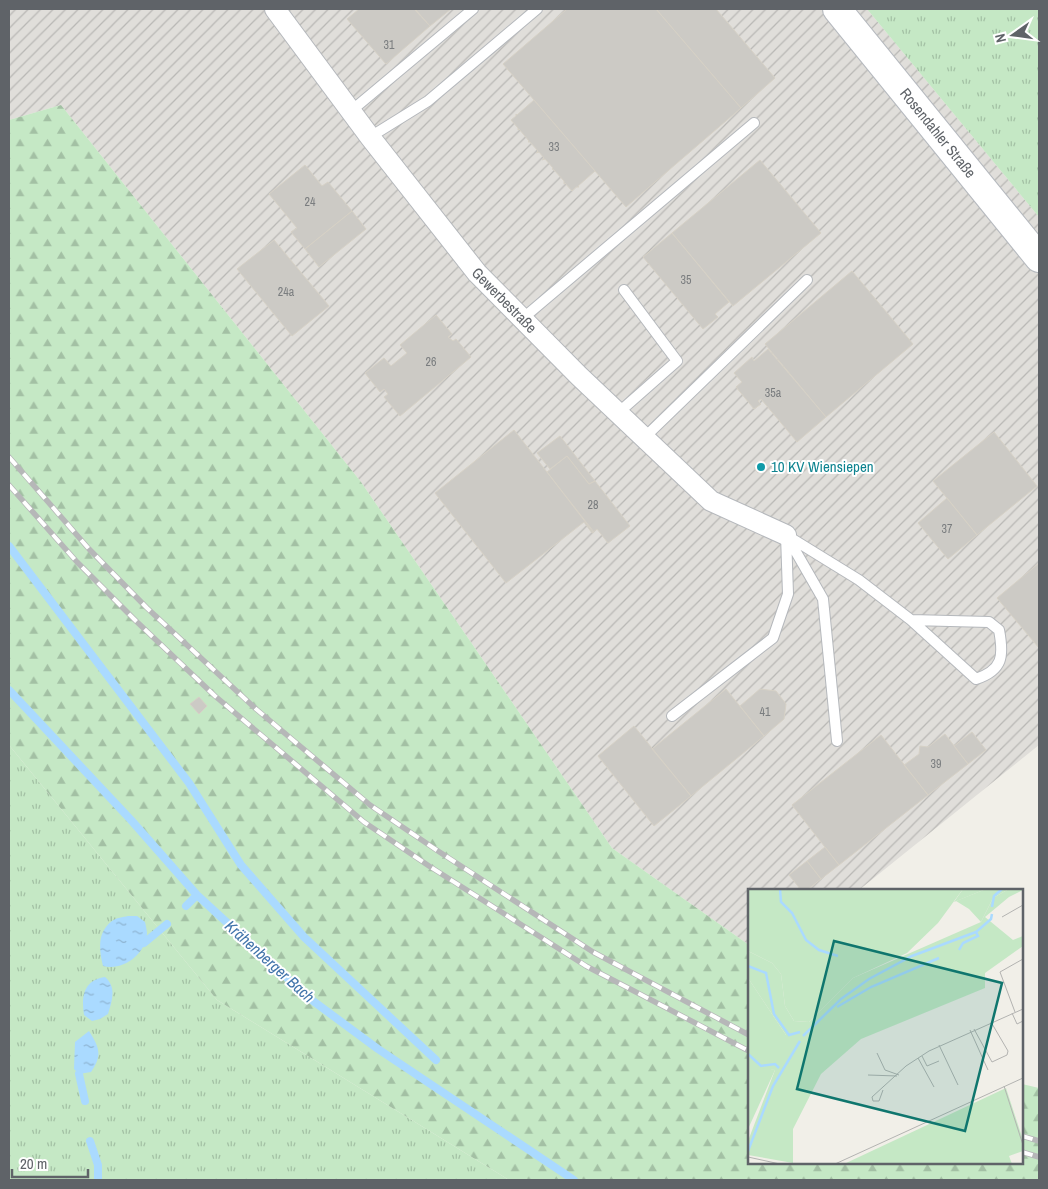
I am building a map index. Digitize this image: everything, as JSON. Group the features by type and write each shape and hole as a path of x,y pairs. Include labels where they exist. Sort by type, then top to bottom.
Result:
{"main road":[{"name":"Rosendahler Straße","path":"837,9 1039,258"}],"street":[{"name":"Gewerbestraße","path":"276,9 370,137 477,273 618,413 712,501 786,534"}],"lane":[{"path":"351,111 473,9"},
{"path":"370,137 428,101 537,9"},
{"path":"522,319 754,123"},
{"path":"644,438 806,280"},
{"path":"618,413 676,361 624,290"},
{"path":"786,534 859,580 911,620 976,679 989,675 1000,663 1003,648 999,630 989,622 911,620"},
{"path":"672,716 773,638 788,594 786,534"},
{"path":"786,534 823,599 837,741"}],"shaded area":[{"path":"9,9 867,9 1039,217 1039,745 860,889 748,889 748,944 612,848 361,482 61,105 9,120"}],"green space":[{"path":"867,9 1039,9 1039,217"},
{"path":"61,105 361,482 612,848 748,944 748,1164 1023,1164 1023,1084 1039,1088 1039,1180 509,1180 217,1000 9,745 9,120"},
{"path":"9,745 217,1000 509,1180 9,1180"}],"water":[{"path":"128,916 137,916 145,922 147,934 142,949 132,960 125,964 111,967 103,966 100,942 104,930 114,920"},
{"path":"105,977 109,981 112,990 110,1009 108,1014 92,1021 84,1015 84,995 88,985"},
{"path":"89,1031 97,1047 97,1061 91,1072 79,1074 74,1069 75,1042"}],"building":[{"path":"359,9 414,9 430,26 386,64 347,19"},
{"path":"415,9 451,9 430,26"},
{"path":"567,9 656,9 741,108 626,207 503,64"},
{"path":"656,9 716,9 775,78 741,108"},
{"path":"534,100 595,171 579,187 572,191 564,184 564,181 545,159 542,160 544,158 539,152 536,153 538,151 528,142 511,120"},
{"path":"760,160 821,233 733,306 672,233"},
{"path":"305,165 322,186 328,182 352,211 305,249 291,232 297,228 269,194"},
{"path":"352,211 366,229 319,267 305,249"},
{"path":"672,233 729,302 715,314 718,317 703,329 643,257"},
{"path":"274,240 329,306 292,336 237,269"},
{"path":"852,271 913,344 826,417 765,344"},
{"path":"436,315 452,334 448,337 453,341 456,339 471,357 400,416 384,397 388,394 384,389 380,392 365,373 384,358 391,366 407,353 400,345"},
{"path":"768,349 826,417 797,442 761,399 758,401 761,404 754,409 736,387 742,382 734,373 752,357 754,361"},
{"path":"514,430 594,532 592,533 584,522 506,583 435,493"},
{"path":"994,432 1037,486 977,535 933,481"},
{"path":"560,436 595,481 589,484 567,456 550,469 537,453"},
{"path":"567,456 589,484 595,481 630,526 608,543 597,529 593,532 547,472"},
{"name":"10 KV Wiensiepen","path":"764,461 767,466 758,473 754,468"},
{"path":"947,498 977,535 948,559 918,523"},
{"path":"1039,563 1039,648 997,598"},
{"path":"726,689 764,736 691,796 652,749"},
{"path":"760,689 776,691 786,704 784,719 764,736 740,706"},
{"path":"199,697 207,706 199,714 190,704"},
{"path":"634,726 691,796 654,826 598,756"},
{"path":"972,732 986,750 968,764 954,746"},
{"path":"945,734 968,764 928,795 904,765 919,754 920,746 928,747"},
{"path":"881,735 928,795 839,865 792,805"},
{"path":"825,847 839,865 821,879 807,861"},
{"path":"807,861 821,879 808,889 800,889 789,875"}],"waterway":[{"name":"Krähenberger Bach","path":"9,546 189,783 241,865 304,937 436,1060"},
{"name":"Krähenberger Bach","path":"9,690 131,820 197,895 309,998 378,1049 574,1180"},
{"path":"186,906 197,895"},
{"path":"144,943 167,924"},
{"path":"79,1074 85,1101"},
{"path":"90,1141 98,1165 98,1180"}],"railway":[{"path":"9,457 89,549 147,608 256,709 370,805 593,952 748,1034"},
{"path":"9,485 77,562 215,696 364,822 429,866 586,966 748,1050"},
{"path":"1023,1136 1039,1141"},
{"path":"1023,1152 1039,1157"}],"place":[{"name":"10 KV Wiensiepen","path":"761,467"}]}
